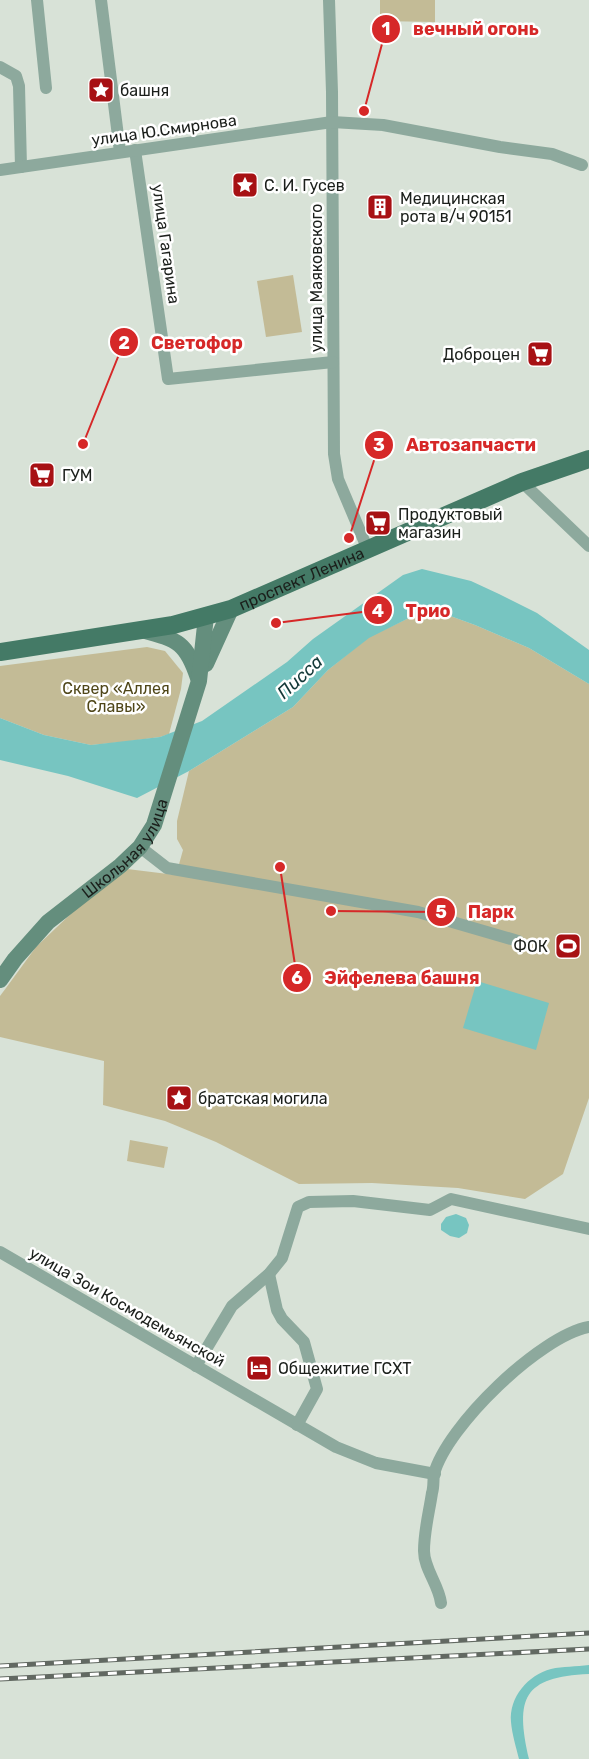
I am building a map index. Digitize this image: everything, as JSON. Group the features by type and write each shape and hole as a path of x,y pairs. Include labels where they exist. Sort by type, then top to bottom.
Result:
{"main road":[{"name":"проспект Ленина","path":"0,652 173,626 231,609 522,482 589,459"},
{"name":"Школьная улица","path":"0,980 15,959 48,922 120,866 140,847 154,825 199,681 231,609"},
{"name":"Школьная улица","path":"199,681 206,616"},
{"path":"142,630 171,638 184,648 191,657 199,681"}],"street":[{"path":"37,0 46,88"},
{"path":"101,0 120,152"},
{"name":"улица Маяковского","path":"328,0 332,122 334,454 338,479 368,550"},
{"path":"0,67 16,76 19,86 21,167"},
{"name":"улица Ю.Смирнова","path":"0,170 332,122 383,125 500,147 552,154 582,165"},
{"name":"улица Гагарина","path":"135,150 168,379 333,362"},
{"path":"522,482 589,546"},
{"path":"140,847 167,867 418,912 518,941"},
{"path":"196,1366 232,1306 269,1274 282,1258 298,1208 309,1202 353,1201 429,1210 451,1199 589,1228"},
{"name":"улица Зои Космодемьянской","path":"0,1252 336,1447 376,1463 435,1474"},
{"path":"269,1274 277,1310 282,1319 304,1342 317,1389 297,1425"},
{"path":"441,1603 440,1593 424,1555 425,1527 435,1474 450,1441 490,1394 538,1351 578,1329 589,1327"}],"green space":[{"path":"380,0 435,0 435,22 380,21"},
{"path":"293,275 302,332 266,337 257,281"},
{"path":"442,613 529,648 589,684 589,1098 563,1174 525,1199 458,1188 372,1183 299,1184 216,1142 165,1121 103,1105 104,1061 0,1037 0,996 36,947 119,868 176,875 183,850 177,839 177,821 189,771 293,707 328,670 369,637 409,618"},
{"name":"Сквер «Аллея Славы»","path":"147,647 165,651 183,673 169,734 91,745 44,735 0,718 0,666"},
{"path":"130,1140 168,1147 164,1168 127,1161"}],"water":[{"name":"Писса","path":"422,569 471,581 537,613 589,650 589,684 529,648 442,613 409,618 369,638 328,670 293,707 189,771 137,798 68,776 0,760 0,718 44,735 91,745 160,737 202,721 287,662 313,639 403,575"},
{"path":"477,981 549,1003 536,1050 463,1028"},
{"path":"456,1214 466,1218 469,1225 467,1233 459,1238 450,1236 441,1230 441,1224 446,1217"},
{"path":"589,1665 589,1674 550,1680 537,1686 529,1695 524,1706 523,1720 529,1759 519,1759 512,1731 511,1713 522,1688 535,1676 551,1669"}],"railway":[{"path":"0,1666 589,1633"},
{"path":"0,1679 589,1649"}],"place":[{"name":"башня","path":"101,90"},
{"name":"вечный огонь","path":"364,111"},
{"name":"С. И. Гусев","path":"245,185"},
{"name":"Медицинская рота в/ч 90151","path":"380,207"},
{"name":"Доброцен","path":"540,354"},
{"name":"Светофор","path":"83,444"},
{"name":"ГУМ","path":"42,475"},
{"name":"Продуктовый магазин","path":"378,523"},
{"name":"Автозапчасти","path":"349,538"},
{"name":"Трио","path":"276,623"},
{"name":"Эйфелева башня","path":"280,867"},
{"name":"Парк","path":"331,911"},
{"name":"ФОК","path":"568,946"},
{"name":"братская могила","path":"179,1098"},
{"name":"Общежитие ГСХТ","path":"259,1368"}]}
